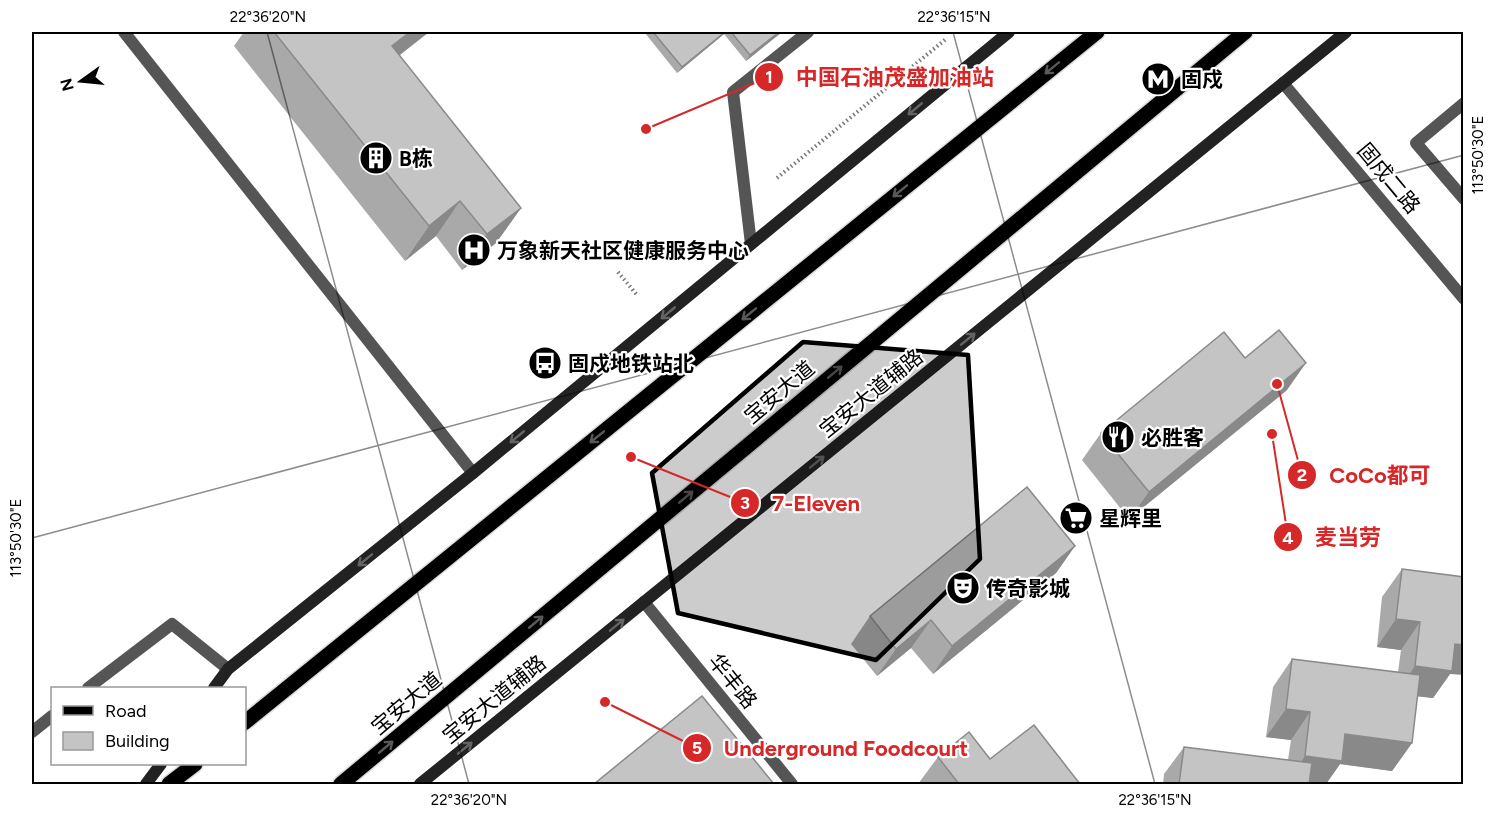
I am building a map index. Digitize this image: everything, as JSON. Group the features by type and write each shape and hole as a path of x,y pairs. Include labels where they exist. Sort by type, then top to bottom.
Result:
{"main road":[{"path":"246,721 1097,32"},
{"name":"宝安大道","path":"341,784 1245,32"},
{"name":"宝安大道辅路","path":"420,784 1346,32"},
{"path":"215,687 228,669 473,474 1003,33"},
{"path":"146,784 160,765"},
{"path":"169,784 194,765"}],"street":[{"path":"123,32 473,474"},
{"path":"751,244 733,92 808,32"},
{"name":"固戍二路","path":"1283,83 1464,299"},
{"path":"1464,103 1416,143 1464,199"},
{"name":"华丰路","path":"644,602 792,784"},
{"path":"89,687 172,624 228,669"},
{"path":"32,732 51,717"}],"path":[{"path":"777,178 946,39"},
{"path":"618,272 637,295"}],"highlighted area":[{"path":"803,342 968,355 980,559 876,660 678,613 652,473"}],"building":[{"path":"274,32 410,32 392,46 521,208 487,234 460,201 429,226"},
{"path":"653,32 725,32 682,67"},
{"path":"731,32 779,32 750,55"},
{"path":"1279,330 1306,363 1149,492 1101,433 1224,332 1245,358"},
{"path":"1027,487 1075,546 952,646 931,620 896,649 870,616"},
{"path":"1402,569 1464,577 1464,645 1455,644 1452,671 1415,666 1420,622 1396,619"},
{"path":"1292,659 1420,675 1412,743 1345,734 1342,761 1305,756 1310,712 1286,709"},
{"path":"702,696 774,784 594,784"},
{"path":"1034,725 1080,784 959,784 938,757 969,732 990,759"},
{"path":"1184,747 1312,763 1309,784 1179,784"}],"place":[{"name":"固戍","path":"1158,79"},
{"name":"中国石油茂盛加油站","path":"646,129"},
{"name":"B栋","path":"376,158"},
{"name":"万象新天社区健康服务中心","path":"474,250"},
{"name":"固戍地铁站北","path":"545,363"},
{"name":"CoCo都可","path":"1277,384"},
{"name":"麦当劳","path":"1272,434"},
{"name":"必胜客","path":"1118,437"},
{"name":"7-Eleven","path":"631,457"},
{"name":"星辉里","path":"1076,518"},
{"name":"传奇影城","path":"963,588"},
{"name":"Underground Foodcourt","path":"605,702"}]}
